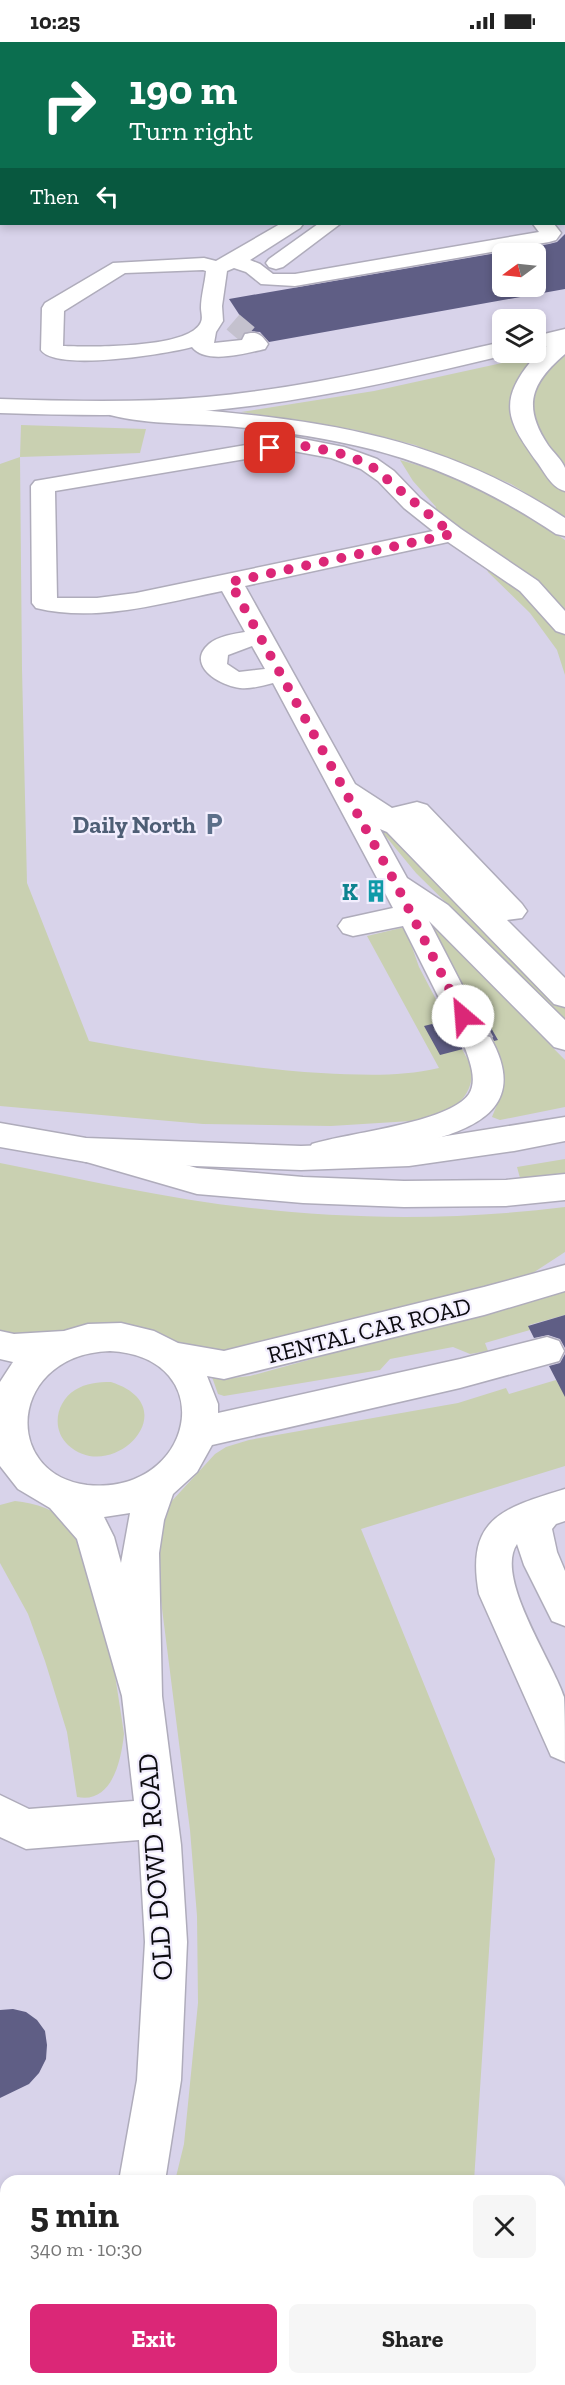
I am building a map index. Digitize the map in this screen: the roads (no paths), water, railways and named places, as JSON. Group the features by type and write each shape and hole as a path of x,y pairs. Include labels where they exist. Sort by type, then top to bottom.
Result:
{"street":[{"path":"254,339 257,344 211,350 202,346 205,332 212,322 212,306 215,298 292,225"},
{"path":"248,269 328,225"},
{"path":"205,332 172,345 139,352 58,353 52,350 53,308 120,267 204,264 248,269 295,280 549,236 551,232 544,225"},
{"path":"215,298 223,304 233,322"},
{"path":"546,340 565,336"},
{"path":"565,343 537,367 523,389 519,411 526,430 565,484"},
{"path":"103,409 190,405 269,396 326,387 492,352"},
{"path":"0,406 103,409 347,435 422,455 468,473 525,503 565,529"},
{"path":"452,534 230,582 85,606 60,608 45,603 43,486 293,444 336,452 369,464 452,534 529,586 565,626"},
{"path":"230,582 342,786 375,821 396,884 463,1016"},
{"path":"261,637 230,644 218,650 214,658 215,666 221,674 238,680 281,673"},
{"path":"375,821 417,812 565,965"},
{"path":"375,821 397,825 565,996"},
{"path":"396,884 438,912 565,1039"},
{"path":"353,926 411,914"},
{"path":"300,1158 434,1129 467,1117 485,1098 488,1090 490,1076 488,1065 479,1045"},
{"path":"86,1150 300,1158 409,1154 514,1139 565,1129"},
{"path":"0,1135 86,1150 197,1181 303,1190 404,1194 506,1193 565,1187"},
{"name":"RENTAL CAR ROAD","path":"171,1356 224,1365 484,1301 565,1278"},
{"path":"0,1345 14,1347 65,1345 92,1338 120,1337 147,1344 171,1356 186,1372 197,1391 201,1412 199,1433 184,1464 157,1486 133,1496 93,1502 61,1496 10,1472 8,1445 2,1418 9,1398 22,1376 41,1358 65,1345"},
{"path":"199,1433 277,1413 489,1368 547,1351"},
{"name":"OLD DOWD ROAD","path":"143,2175 159,2080 165,1953 157,1820 142,1696 140,1553 146,1520 157,1486"},
{"name":"OLD DOWD ROAD","path":"61,1496 92,1530 142,1696"},
{"path":"553,1514 535,1520 534,1533 540,1555 565,1609"},
{"path":"553,1514 509,1542 510,1562 521,1592 565,1689"},
{"path":"553,1514 503,1532 495,1549 492,1572 498,1594 565,1743"},
{"path":"0,1815 26,1830 157,1820"}],"tunnel":[{"path":"233,322 253,339"},
{"path":"463,1016 479,1045"}],"place":[{"name":"Daily North","path":"214,824"},
{"name":"K","path":"376,891"}]}
